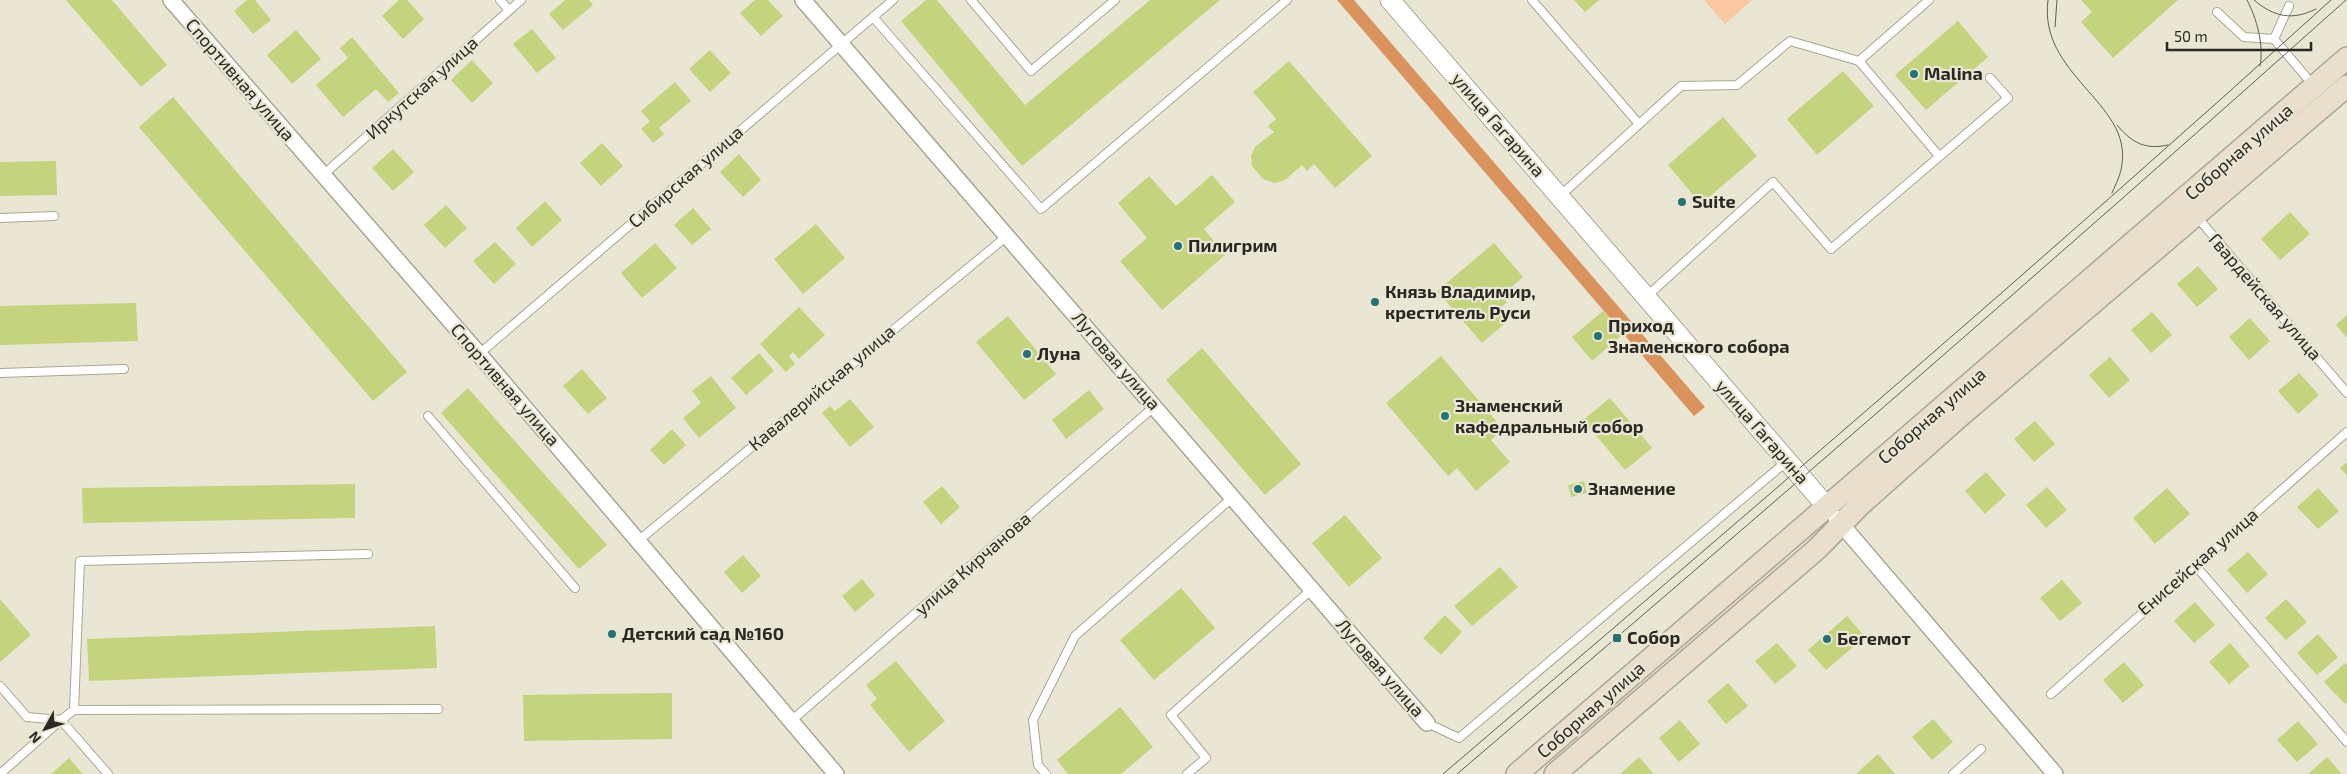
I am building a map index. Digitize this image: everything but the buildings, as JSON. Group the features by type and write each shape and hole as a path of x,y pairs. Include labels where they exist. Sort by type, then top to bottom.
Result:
{"main road":[{"name":"Соборная улица","path":"1555,774 1817,549 1841,524 2189,209 2321,94 2347,58"},
{"name":"Соборная улица","path":"2321,94 2347,86"},
{"name":"Соборная улица","path":"1517,774 1827,507 2189,209"}],"street":[{"name":"Спортивная улица","path":"171,0 479,354 836,774"},
{"name":"Луговая улица","path":"803,0 1427,723"},
{"name":"улица Гагарина","path":"1390,0 2055,774"}],"lane":[{"path":"500,0 509,10"},
{"name":"Иркутская улица","path":"323,175 521,0"},
{"name":"Сибирская улица","path":"479,354 893,0"},
{"path":"971,0 1031,71 1115,0"},
{"path":"873,17 1041,209 1287,0"},
{"path":"1532,0 1639,124"},
{"path":"1859,61 1929,0"},
{"path":"2274,39 2288,6"},
{"path":"2217,12 2244,37 2274,39 2321,94"},
{"path":"1560,197 1681,86 1736,84 1790,40 1859,61 1939,156"},
{"path":"1646,296 1773,182 1831,249 2008,98 1990,78"},
{"name":"Гвардейская улица","path":"2189,209 2347,393"},
{"path":"0,218 54,216"},
{"name":"Кавалерийская улица","path":"638,540 1007,236"},
{"path":"0,373 124,369"},
{"name":"улица Кирчанова","path":"791,721 1155,406"},
{"path":"428,416 575,588"},
{"name":"Енисейская улица","path":"2051,694 2194,565 2347,432"},
{"path":"1427,723 1459,738 1787,461"},
{"path":"1046,774 1038,765 1033,720 1074,636 1233,497"},
{"path":"74,710 80,562 368,554"},
{"path":"2194,565 2347,742"},
{"path":"1187,774 1206,758 1171,715 1312,589"},
{"path":"0,686 27,717 61,720 108,774"},
{"path":"0,774 74,710 438,709"},
{"path":"1953,774 1981,749"}],"shaded area":[{"path":"1337,0 1354,0 1705,407 1694,416"},
{"path":"1704,0 1752,0 1725,24"}],"tram line":[{"path":"2048,0 2049,26 2057,49 2069,69 2113,123 2121,142 2122,164 2112,193"},
{"path":"2055,27 2057,0"},
{"path":"2247,0 2259,32 2260,66"},
{"path":"2254,0 2261,6 2283,15 2299,15 2316,9"},
{"path":"1443,774 2001,294 2331,0"},
{"path":"1457,774 1904,390 2346,0"},
{"path":"2117,125 2134,141 2140,144 2152,147 2168,145"}],"place":[{"name":"Malina","path":"1914,74"},
{"name":"Suite","path":"1682,202"},
{"name":"Пилигрим","path":"1178,246"},
{"name":"Князь Владимир, креститель Руси","path":"1375,302"},
{"name":"Приход Знаменского собора","path":"1598,336"},
{"name":"Луна","path":"1027,354"},
{"name":"Знаменский кафедральный собор","path":"1445,416"},
{"name":"Знамение","path":"1578,489"},
{"name":"Детский сад №160","path":"612,634"},
{"name":"Собор","path":"1617,638"},
{"name":"Бегемот","path":"1827,639"}]}
